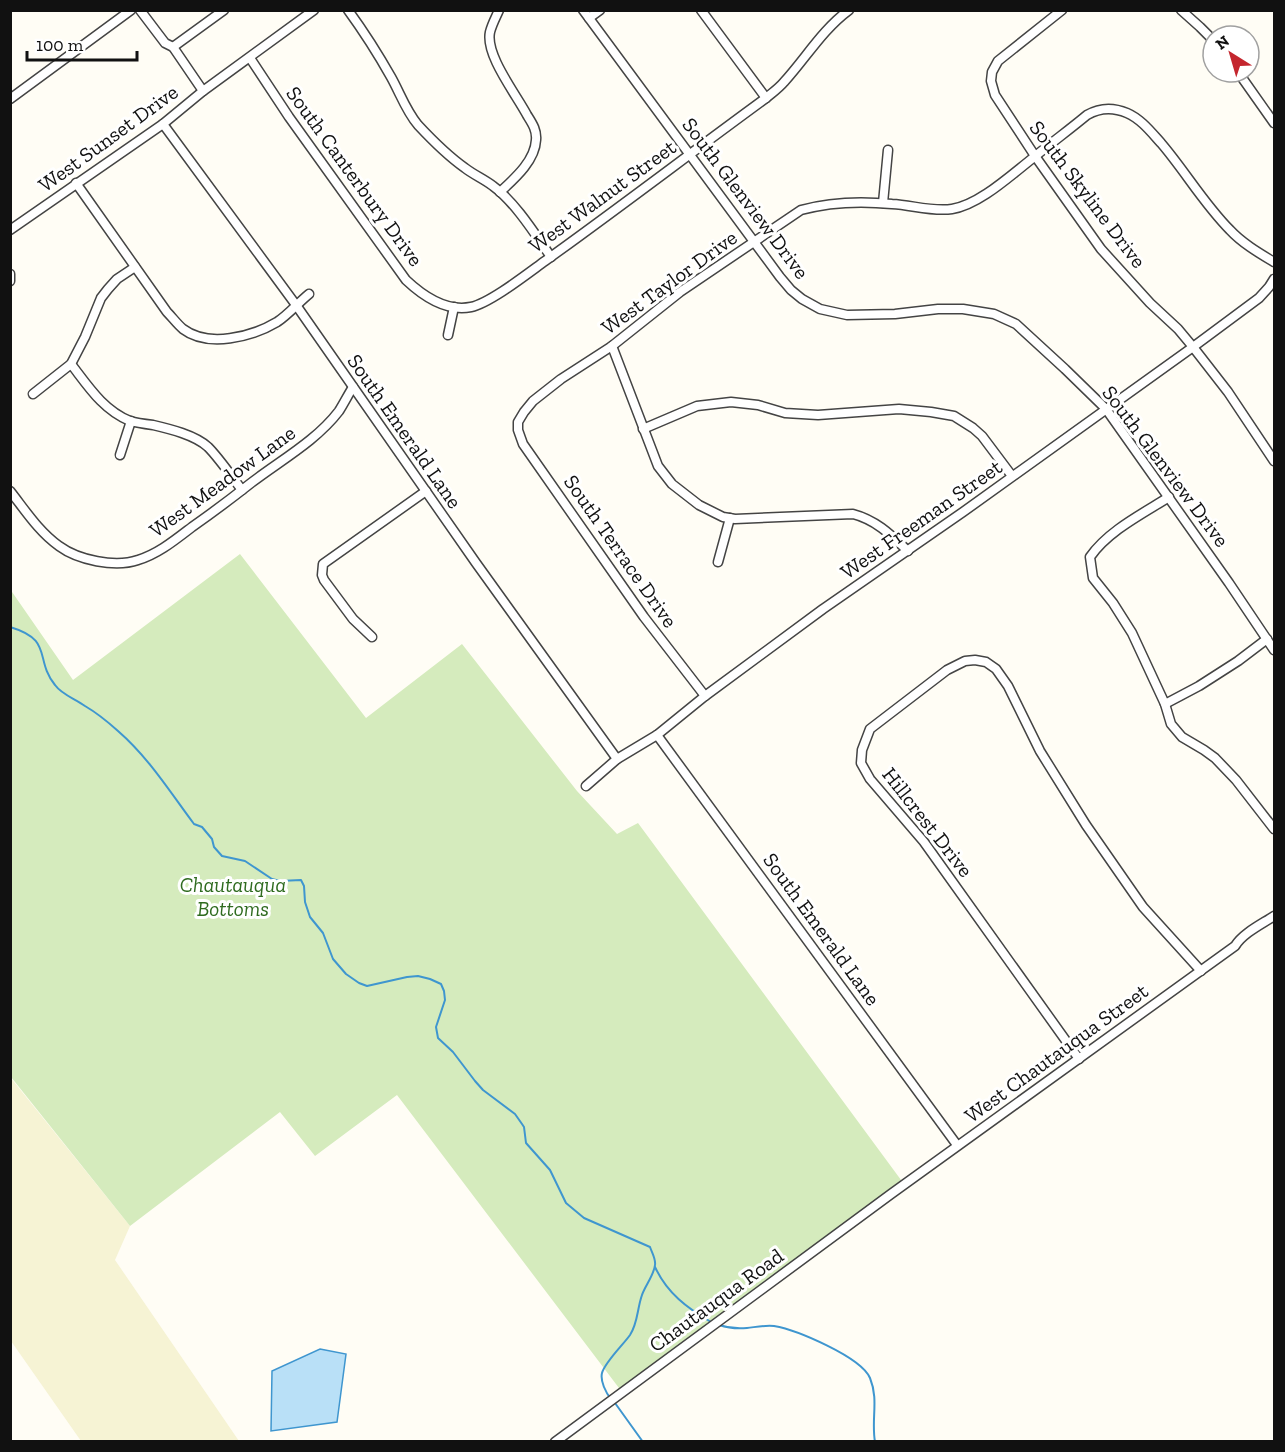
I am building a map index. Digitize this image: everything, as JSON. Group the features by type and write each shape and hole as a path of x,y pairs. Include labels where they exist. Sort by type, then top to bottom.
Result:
{"street":[{"path":"10,99 130,10"},
{"path":"140,10 165,43 173,46 203,91"},
{"path":"173,46 224,10"},
{"name":"West Sunset Drive","path":"10,230 163,124 203,91 314,10"},
{"path":"348,10 369,40 417,123 465,168 494,186 519,213 551,257"},
{"path":"500,10 490,33 490,44 509,86 536,131 536,141 534,151 518,175 500,192"},
{"name":"South Glenview Drive","path":"583,10 791,290 820,309 847,315 963,309 994,314 1016,324 1106,409 1275,650"},
{"path":"589,18 600,10"},
{"path":"701,10 766,98"},
{"name":"South Skyline Drive","path":"1062,10 998,61 992,72 991,84 995,95 1101,249 1193,347 1228,392 1275,461"},
{"path":"1181,10 1201,28"},
{"name":"West Walnut Street","path":"476,306 551,257 766,98 783,83 843,12"},
{"name":"South Canterbury Drive","path":"250,58 289,117 406,280 431,300 454,307 476,306"},
{"path":"1247,84 1275,123"},
{"name":"West Taylor Drive","path":"518,422 533,401 560,380 612,346 680,292 801,210 814,206 860,202 939,210 954,209 970,203 993,189 1087,115 1103,108 1126,112 1144,125 1168,151 1231,231 1260,254 1275,262"},
{"name":"South Emerald Lane","path":"163,124 296,305 536,648 617,759"},
{"path":"883,203 888,150"},
{"path":"76,183 167,312 184,329 201,337 224,339 249,334 278,321 309,294"},
{"path":"33,394 71,364 101,298 117,279 135,267"},
{"path":"10,274 10,281"},
{"name":"West Freeman Street","path":"586,786 617,759 657,735 705,696 823,609 1193,347 1259,298 1275,279"},
{"path":"448,335 454,307"},
{"path":"612,346 658,465 672,484 699,505 730,518 853,514 866,517 875,523 908,551"},
{"path":"71,364 103,403 130,421 175,431 207,446 242,490"},
{"name":"West Meadow Lane","path":"10,491 35,524 60,547 92,560 113,563 136,561 155,553 177,539 301,447 340,410 353,387"},
{"path":"643,429 697,406 723,402 758,405 785,413 818,415 899,409 931,412 954,416 973,428 982,436 1012,476"},
{"path":"120,455 130,421"},
{"name":"South Terrace Drive","path":"518,422 523,444 644,617 705,696"},
{"path":"372,637 353,619 324,580 323,564 426,491"},
{"path":"1169,497 1098,546 1090,557 1093,578 1113,603 1132,633 1171,724 1182,737 1215,758 1243,788 1275,829"},
{"path":"718,562 730,518"},
{"path":"1164,704 1199,686 1267,639"},
{"name":"Hillcrest Drive","path":"1079,1059 924,842 870,779 861,763 865,738 870,729 946,670 965,661 975,660 986,662 996,669 1008,686 1040,751 1092,835 1143,907 1201,971"},
{"name":"South Emerald Lane","path":"657,735 957,1145"},
{"name":"West Chautauqua Street","path":"898,1188 1275,916"},
{"name":"West Chautauqua Street","path":"1235,946 1275,922"},
{"name":"Chautauqua Road","path":"555,1442 898,1188"}],"shaded area":[{"path":"10,1077 130,1226 115,1260 239,1441 81,1441 11,1341"}],"green space":[{"name":"Chautauqua Bottoms","path":"240,554 366,718 462,644 577,791 617,834 638,823 904,1184 622,1392 397,1095 315,1156 280,1112 130,1226 11,1077 10,589 73,680"}],"water":[{"path":"320,1349 346,1354 337,1422 271,1431 272,1371"}],"waterway":[{"path":"10,627 24,632 38,644 49,676 58,688 102,718 140,752 194,824 202,827 212,839 214,847 222,856 245,861 272,879 301,880 310,917 323,933 333,959 346,974 367,986 418,976 441,984 445,1000 436,1027 438,1038 453,1052 483,1090 515,1114 524,1127 526,1143 550,1170 566,1203 584,1218 650,1247 655,1260 654,1269 642,1295 635,1326 602,1373 604,1387 611,1399"},
{"path":"655,1267 665,1285 678,1299 711,1322"},
{"path":"719,1325 729,1328 771,1326 812,1339 842,1353 864,1370 873,1386 875,1442"},
{"path":"615,1403 643,1442"}]}
